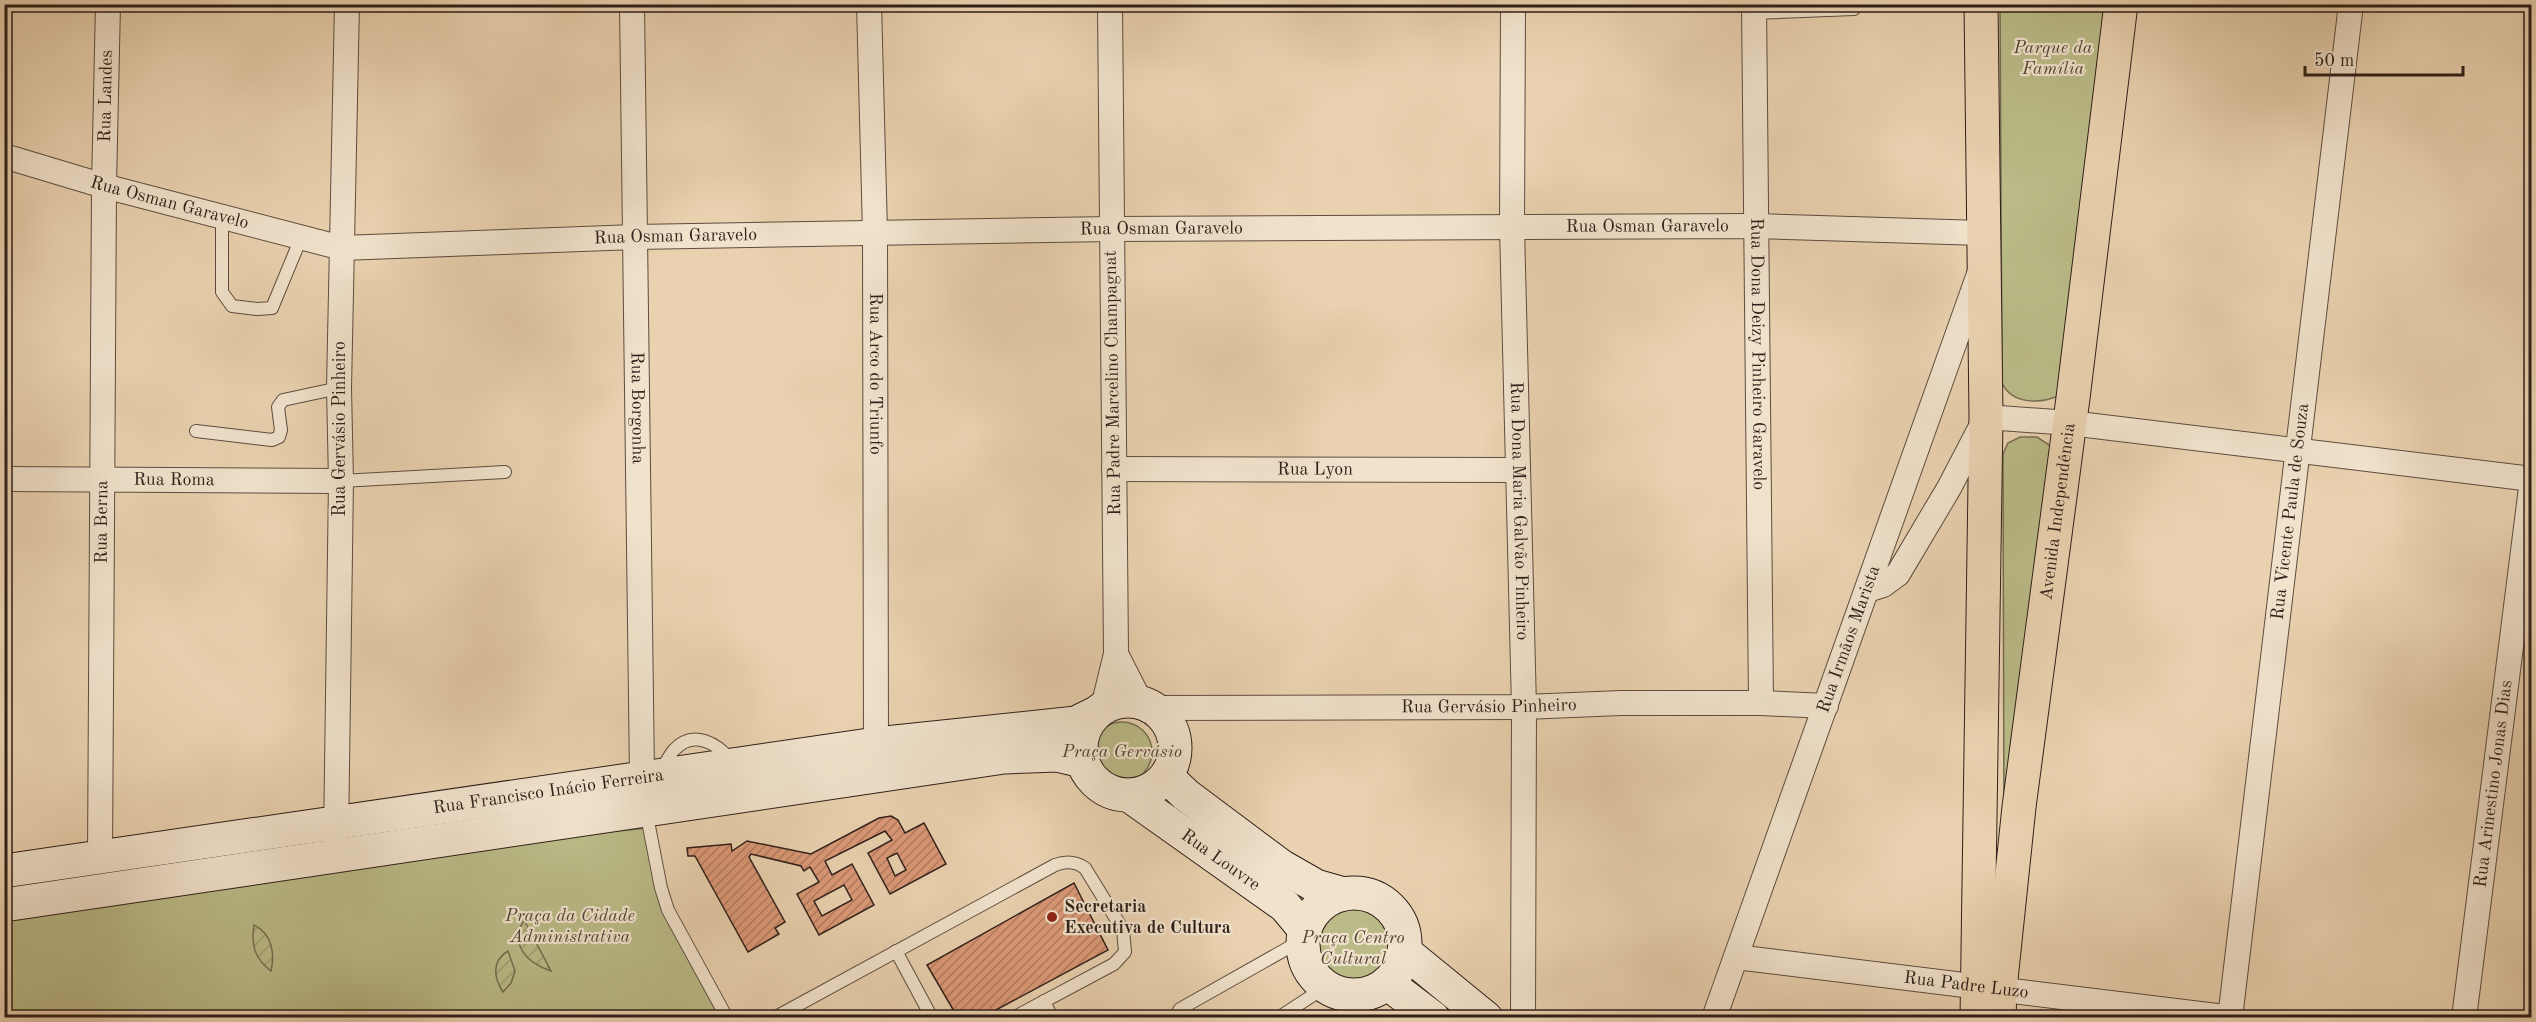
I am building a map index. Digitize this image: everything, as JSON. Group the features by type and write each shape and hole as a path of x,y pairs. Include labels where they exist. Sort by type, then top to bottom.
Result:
{"main road":[{"path":"1981,4 1986,417 1988,1002"},
{"name":"Avenida Independência","path":"1988,1002 2019,807 2070,423 2121,4"}],"street":[{"name":"Rua Landes","path":"104,186 108,4"},
{"name":"Rua Gervásio Pinheiro","path":"336,839 341,481 338,248 347,4"},
{"name":"Rua Borgonha","path":"632,4 635,237 650,776 646,810"},
{"name":"Rua Arco do Triunfo","path":"869,4 875,231 876,744"},
{"name":"Rua Padre Marcelino Champagnat","path":"1098,711 1116,654 1110,4"},
{"name":"Rua Dona Maria Galvão Pinheiro","path":"1513,4 1512,227 1524,707 1523,1017"},
{"name":"Rua Vicente Paula de Souza","path":"2231,1017 2351,4"},
{"name":"Rua Dona Deizy Pinheiro Garavelo","path":"1754,9 1761,703"},
{"name":"Rua Osman Garavelo","path":"4,156 104,186 338,248 875,231 1755,226 1983,247"},
{"name":"Rua Berna","path":"100,858 104,186"},
{"name":"Rua Irmãos Marista","path":"1714,1017 1867,590 1983,247"},
{"path":"1867,590 1883,585 1898,574 1949,488 1986,417 2070,423 2532,480"},
{"name":"Rua Lyon","path":"1114,469 1517,470"},
{"name":"Rua Roma","path":"4,479 341,481"},
{"name":"Rua Arinestino Jonas Dias","path":"2464,1017 2532,480"},
{"name":"Rua Padre Marcelino Champagnat","path":"1116,654 1147,706"},
{"path":"1119,701 1147,706 1165,720 1173,735 1174,759 1166,776 1144,793 1130,796 1105,790 1087,773 1082,761 1082,736 1098,711 1119,701"},
{"name":"Rua Gervásio Pinheiro","path":"1147,706 1524,707 1621,703 1826,705"},
{"name":"Rua Francisco Inácio Ferreira","path":"4,905 650,776 876,744 1076,723 1098,711"},
{"name":"Rua Francisco Inácio Ferreira","path":"4,871 100,858 646,810 1004,757 1057,755 1082,761"},
{"name":"Rua Louvre","path":"1166,776 1186,795 1281,866 1316,886 1344,894"},
{"name":"Rua Louvre","path":"1130,796 1285,906 1304,935"},
{"path":"1344,894 1368,895 1389,907 1402,927 1404,951 1399,968 1387,983 1373,991 1358,995 1341,993 1319,981 1305,958 1304,935 1316,911 1334,897 1344,894"},
{"path":"1404,951 1486,1017"},
{"name":"Rua Padre Luzo","path":"1736,957 1988,1002 2231,1017"},
{"path":"1387,983 1433,1017"}],"lane":[{"path":"1754,9 1854,9"},
{"path":"222,217 222,292 232,306 272,308 301,238"},
{"path":"196,431 272,440 279,437 281,430 278,407 283,400 339,388"},
{"path":"341,481 505,472"},
{"path":"646,810 661,888 668,910 727,1017"},
{"path":"774,1017 1055,865 1063,862 1075,863 1085,868 1123,930 1125,952 1114,964 1013,1017"},
{"path":"1175,1017 1180,1009 1304,935"},
{"path":"896,951 932,1017"},
{"path":"1278,1017 1327,986"},
{"path":"1044,1001 1052,1017"}],"green space":[{"name":"Parque da Família","path":"2000,5 2115,5 2060,395 2036,401 2020,399 2007,390 2002,383"},
{"path":"2020,437 2037,437 2054,448 2004,837 2003,454 2008,443"},
{"name":"Praça Gervásio","path":"1116,722 1128,722 1139,727 1147,735 1152,752 1150,764 1139,777 1128,782 1116,782 1105,777 1097,769 1092,758 1092,746 1097,735 1105,727"},
{"name":"Praça da Cidade Administrativa","path":"647,828 655,873 726,1018 5,1018 5,913 556,837"},
{"name":"Praça Centro Cultural","path":"1353,907 1369,910 1382,919 1391,932 1394,948 1391,964 1382,977 1369,986 1353,989 1337,986 1324,977 1315,964 1312,948 1315,932 1324,919 1337,910"},
{"path":"524,920 551,971 542,968 523,952 519,937"},
{"path":"254,925 265,933 271,945 273,957 271,971 255,951"},
{"path":"508,951 515,971 511,983 503,992 496,976 496,970 499,960"}],"building":[{"path":"891,816 898,820 905,833 924,823 946,864 890,894 868,853 892,840 885,831 825,861 832,875 852,864 874,905 819,935 797,894 819,882 810,867 804,871 801,866 751,854 749,857 785,922 775,928 779,934 748,952 695,856 688,856 687,848 731,844 732,851 747,841 811,854 879,818","holes":["897,853 906,870 895,876 887,858","844,885 852,900 822,916 814,901"]},
{"name":"Secretaria Executiva de Cultura","path":"1074,883 1108,950 981,1018 958,1018 927,965"}],"place":[{"name":"Secretaria Executiva de Cultura","path":"1052,917"}]}
